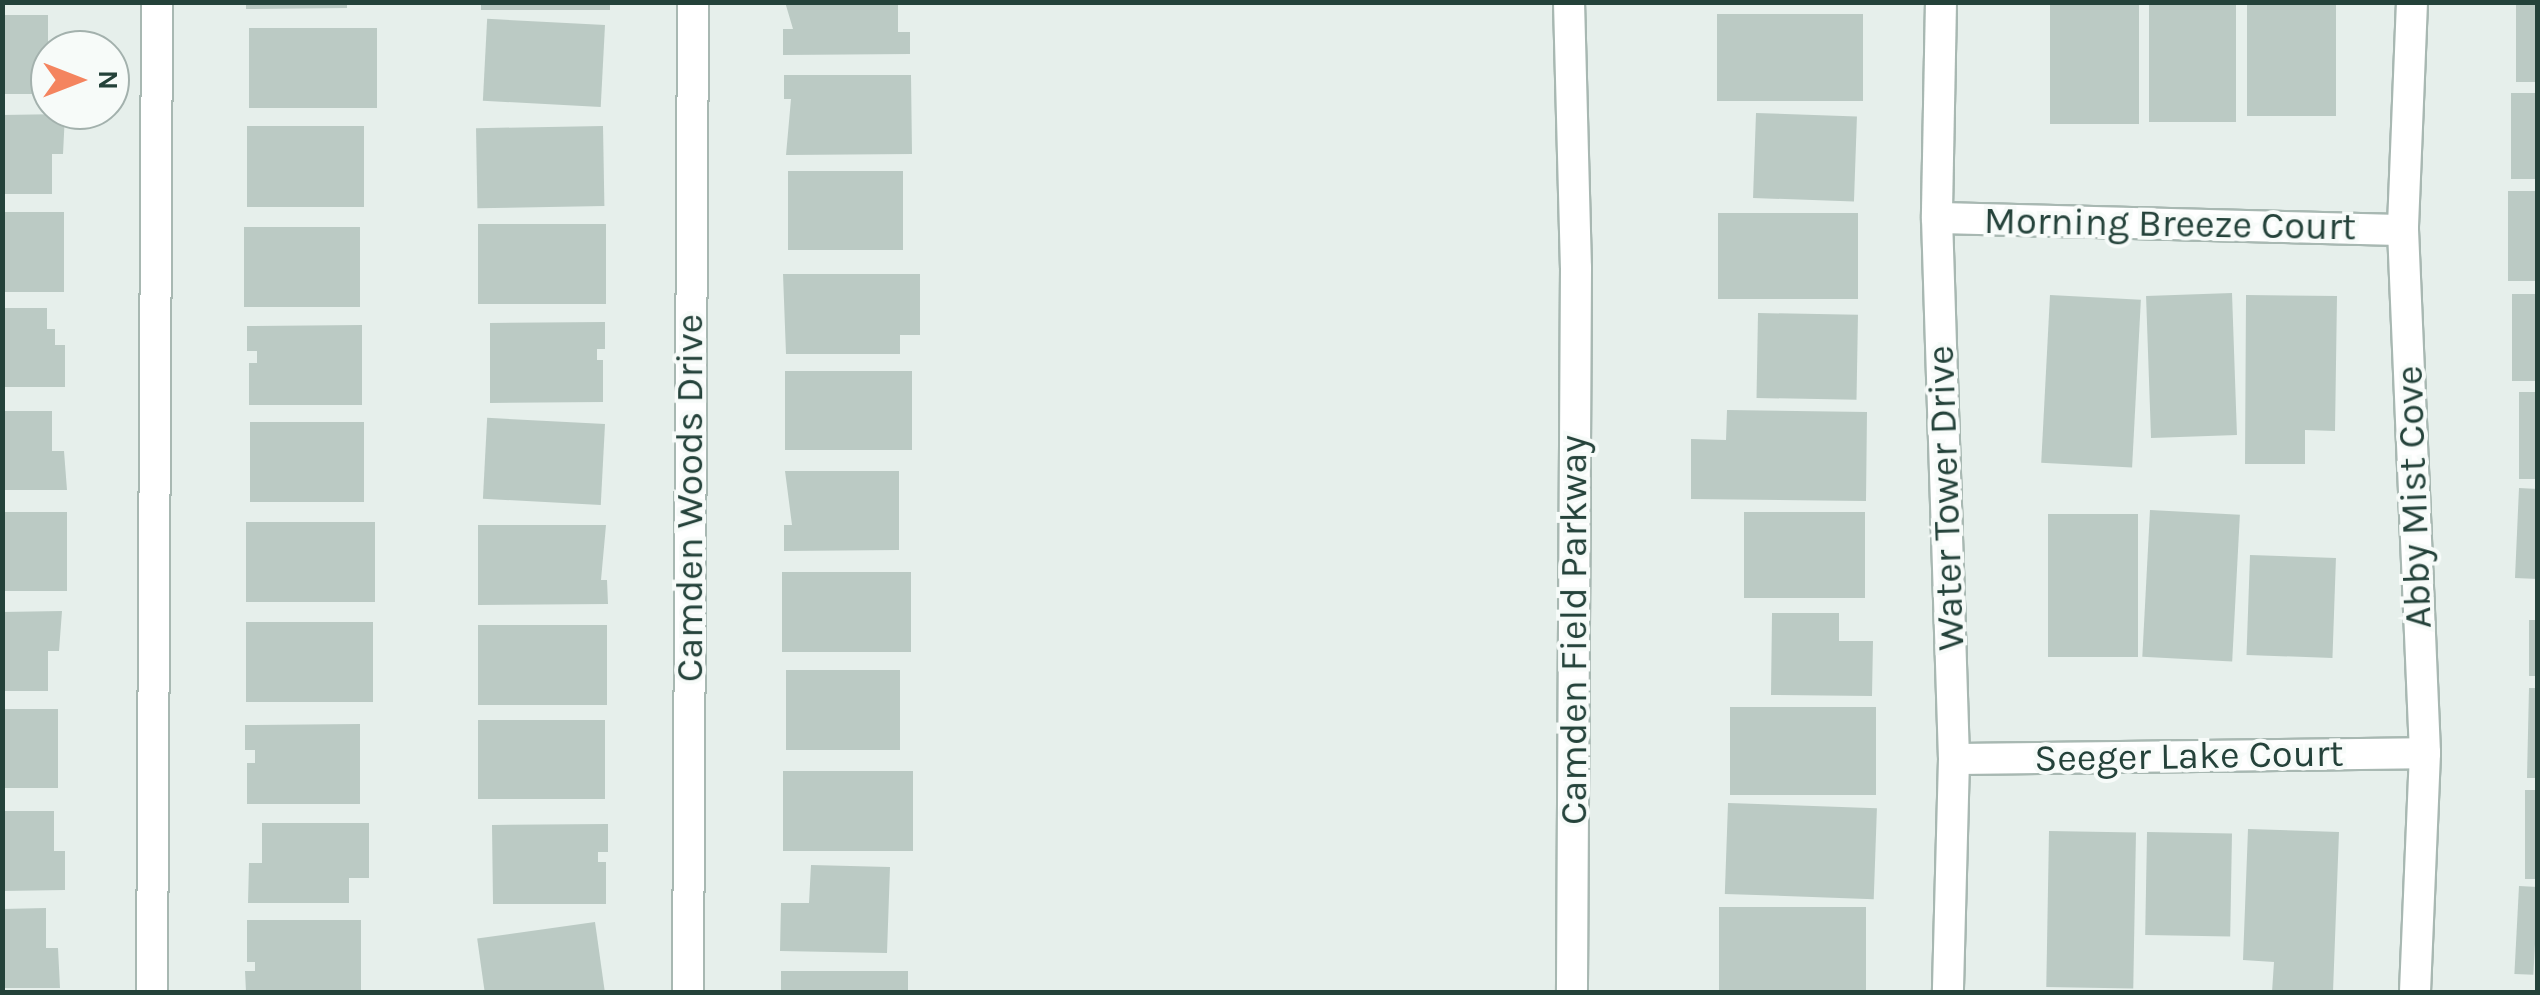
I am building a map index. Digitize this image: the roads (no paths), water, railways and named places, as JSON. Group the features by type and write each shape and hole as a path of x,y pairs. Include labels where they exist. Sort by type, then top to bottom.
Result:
{"street":[{"path":"152,992 156,2"},
{"name":"Camden Woods Drive","path":"688,992 693,2"},
{"name":"Camden Field Parkway","path":"1569,2 1576,268 1572,992"},
{"name":"Camden Field Parkway","path":"1576,268 1590,2"},
{"name":"Water Tower Drive","path":"1941,2 1937,218 1954,759 1948,992"},
{"name":"Abby Mist Cove","path":"2412,2 2403,230 2425,753 2415,992"},
{"name":"Morning Breeze Court","path":"1937,218 2403,230"},
{"name":"Seeger Lake Court","path":"1954,759 2425,753"}]}
